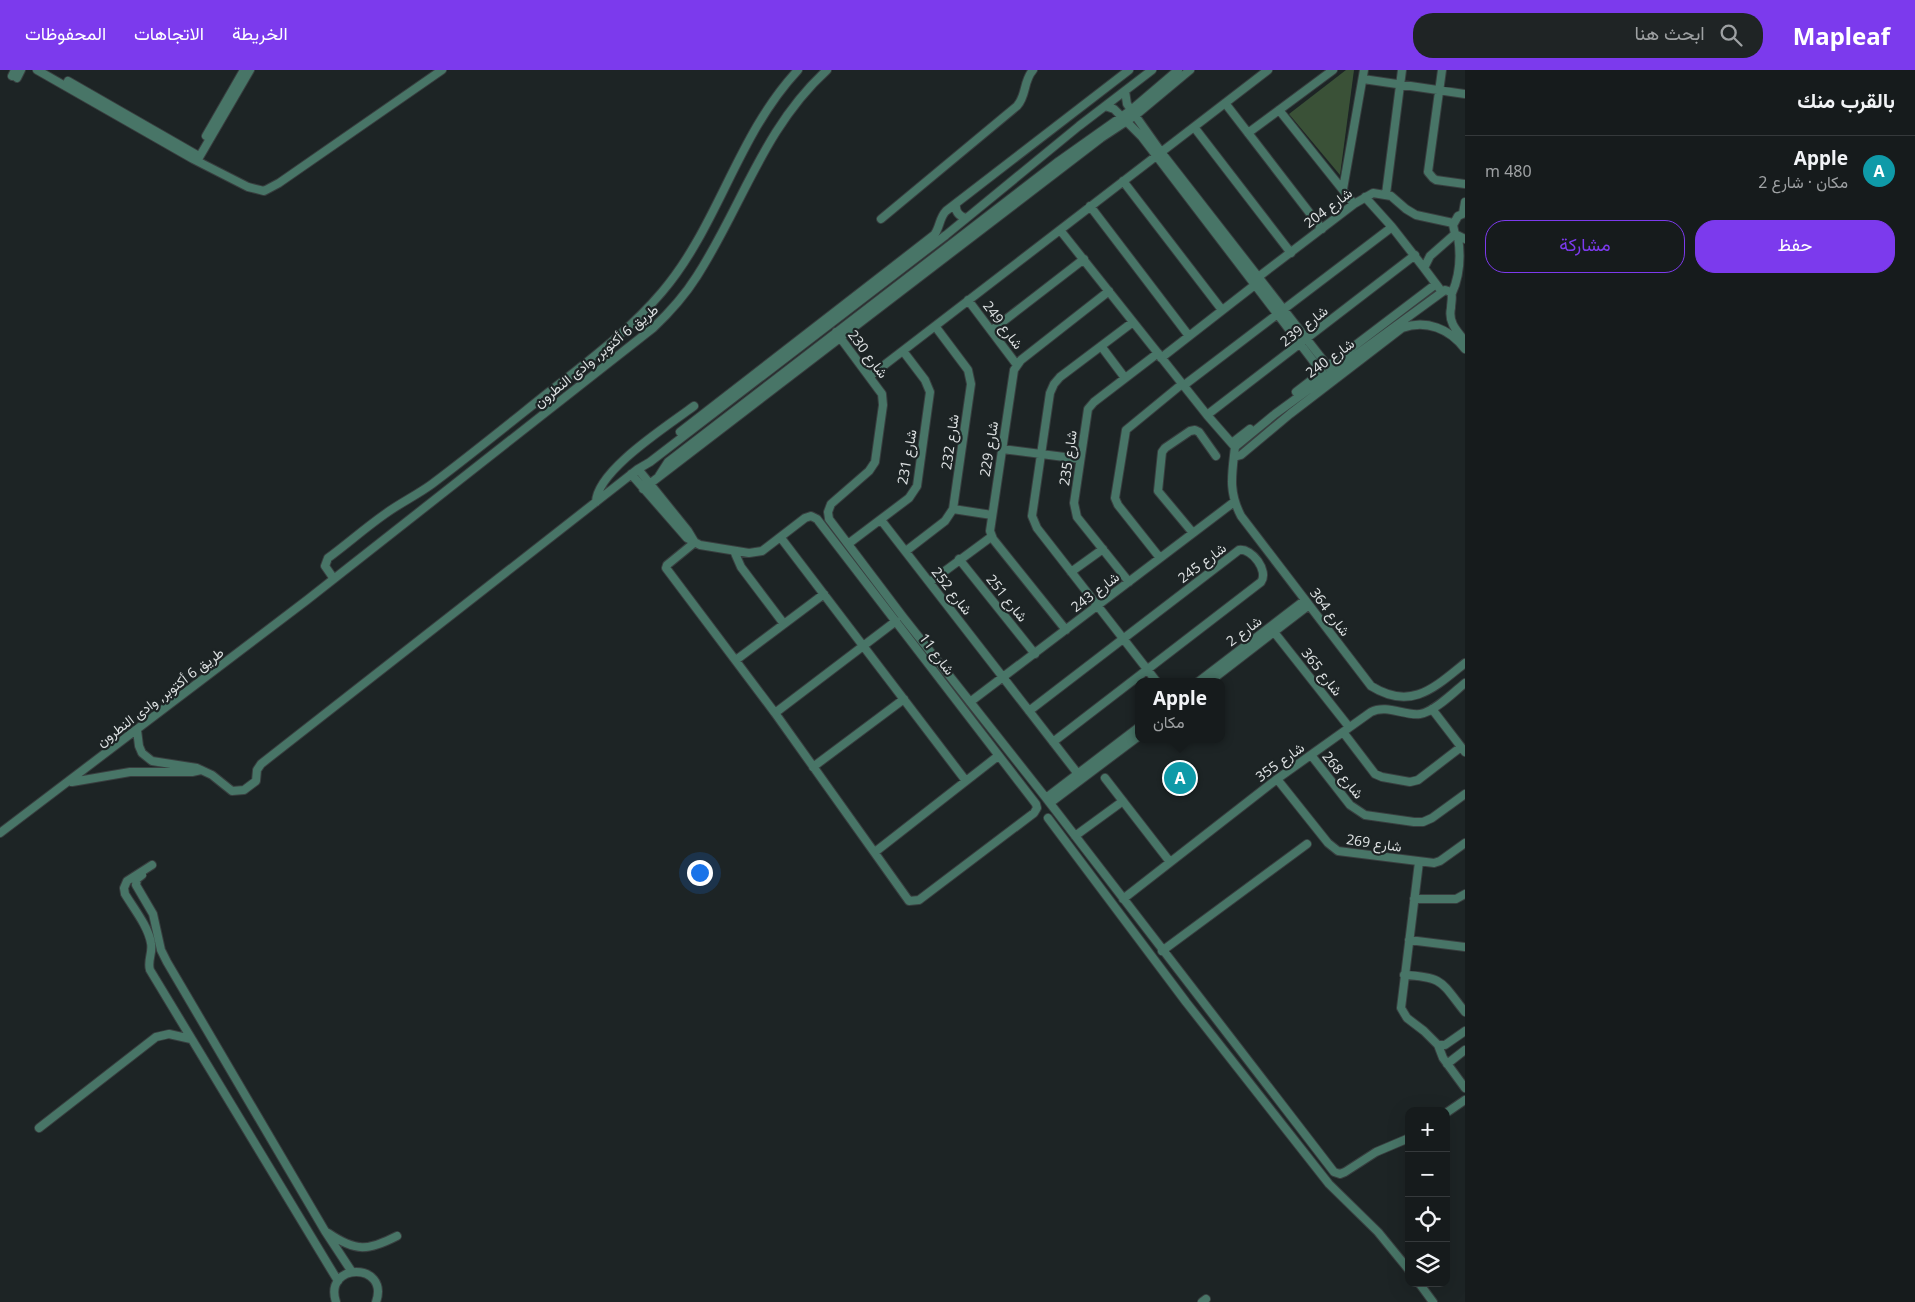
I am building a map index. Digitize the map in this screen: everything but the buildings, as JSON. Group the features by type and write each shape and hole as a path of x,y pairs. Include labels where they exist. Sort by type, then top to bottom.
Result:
{"street":[{"path":"14,75 21,70"},
{"path":"37,70 196,157"},
{"path":"48,70 248,187 260,191 267,190 442,70"},
{"path":"196,157 248,70"},
{"name":"طريق 6 أكتوبر, وادى النطرون","path":"334,579 325,566 328,558 383,516 441,477 601,351 646,311 679,271 693,249 755,127 771,102 798,70"},
{"name":"طريق 6 أكتوبر, وادى النطرون","path":"0,833 334,579 636,343 672,310 708,258 781,122 806,90 827,70"},
{"path":"881,219 1017,106 1022,100 1027,79 1033,70"},
{"path":"710,412 934,235 942,216 956,204 1129,70"},
{"path":"137,730 139,746 147,758 152,761 192,766 212,775 232,791 240,791 247,788 256,781 257,770 261,764 596,502 640,467 649,456 946,235 1152,70"},
{"path":"1134,112 1178,70"},
{"path":"646,486 667,472 838,335 1190,70"},
{"path":"870,376 1268,70"},
{"path":"1248,133 1333,70"},
{"path":"1343,189 1364,70"},
{"path":"1402,70 1386,194 1416,215 1454,223"},
{"path":"1442,70 1428,172 1436,180 1465,184"},
{"path":"1363,79 1465,94"},
{"path":"1125,91 1125,100 1158,154"},
{"path":"1225,103 1322,229"},
{"path":"1105,106 1114,109 1158,154 1329,374"},
{"path":"1279,110 1354,204"},
{"path":"1194,127 1291,252"},
{"path":"1123,181 1222,310"},
{"name":"شارع 204","path":"1222,310 1291,252 1365,196 1373,193 1386,194"},
{"path":"1365,196 1392,226 1436,284 1447,292 1451,322 1465,341"},
{"path":"1447,292 1461,278 1459,237 1454,223 1458,216 1464,213 1465,202"},
{"path":"956,204 957,212 966,218"},
{"path":"1090,206 1189,336"},
{"path":"1160,558 1118,505 1115,493 1124,433 1127,427 1392,226"},
{"path":"938,227 944,230 946,235"},
{"path":"1060,230 1206,415 1234,445 1329,374 1436,284"},
{"path":"1424,268 1430,256 1459,237"},
{"path":"1460,262 1465,251"},
{"name":"شارع 239","path":"1206,415 1305,342 1415,255"},
{"path":"992,330 1084,260"},
{"path":"1017,365 1109,291"},
{"name":"شارع 240","path":"1329,374 1447,292"},
{"name":"شارع 249","path":"968,300 1017,365"},
{"name":"شارع 235","path":"1129,582 1075,512 1074,503 1088,410 1094,402 1125,378 1189,336 1222,310"},
{"path":"1133,322 1054,384 1050,393 1032,520 1154,678"},
{"path":"1234,457 1241,456 1290,414 1329,374 1402,328 1427,325 1438,327 1452,335 1465,349"},
{"name":"شارع 232","path":"935,326 968,370 971,379 953,509"},
{"name":"شارع 230","path":"829,519 828,512 831,504 868,471 875,462 884,400 870,376 838,335"},
{"path":"1101,346 1125,378"},
{"name":"شارع 231","path":"848,544 909,498 917,486 930,396 928,383 903,351"},
{"name":"شارع 229","path":"991,536 992,515 1013,375 1017,365"},
{"path":"596,502 600,486 615,468 694,406"},
{"path":"1193,533 1158,491 1162,452 1190,430 1195,430 1199,432 1216,456"},
{"name":"شارع 364","path":"1234,445 1232,485 1234,502 1241,516 1371,686 1392,696 1404,697"},
{"path":"1002,449 1080,459"},
{"path":"640,467 646,486"},
{"path":"631,474 646,486 688,531 694,543"},
{"name":"شارع 243","path":"970,702 1234,502"},
{"path":"906,551 945,521 953,509 992,515"},
{"name":"شارع 11","path":"781,538 805,518 811,516 818,519 1036,804 1036,810 1032,816 916,901 907,898 874,852"},
{"name":"شارع 11","path":"829,519 1334,1172"},
{"name":"شارع 252","path":"881,520 1078,774"},
{"path":"930,582 991,536 1066,630"},
{"path":"694,543 749,553 762,551 781,538 966,781"},
{"path":"694,543 667,565 666,568 775,713 874,852 998,756"},
{"path":"1071,572 1103,549"},
{"name":"شارع 245","path":"1029,711 1239,550 1249,551 1264,570 1264,577 1261,582 1136,678"},
{"path":"734,551 741,567 784,624"},
{"name":"شارع 251","path":"959,559 1035,654"},
{"path":"736,660 824,594"},
{"name":"شارع 2","path":"1214,678 1274,632 1307,603"},
{"name":"شارع 2","path":"1204,678 1307,603"},
{"path":"775,713 896,622"},
{"name":"شارع 365","path":"1274,632 1346,730 1375,774 1410,782 1421,778 1463,750"},
{"path":"1404,712 1404,697 1415,696 1429,690 1465,663"},
{"name":"شارع 245","path":"1054,742 1135,678"},
{"name":"شارع 355","path":"1123,899 1310,755 1375,710 1384,709 1418,714 1432,709 1465,683"},
{"path":"813,767 904,699"},
{"path":"1432,709 1463,750"},
{"path":"1048,801 1078,774 1135,730"},
{"path":"1048,801 1135,739"},
{"name":"شارع 268","path":"1310,755 1350,806 1365,815 1423,822 1432,818 1465,794"},
{"path":"68,783 120,773 192,772 201,770"},
{"path":"1105,778 1170,862"},
{"name":"شارع 269","path":"1278,779 1335,850 1418,862 1437,862 1465,843"},
{"path":"1075,836 1122,801"},
{"path":"1048,818 1186,1002 1326,1180 1378,1232 1405,1265"},
{"path":"1162,951 1307,844"},
{"path":"1418,862 1401,1008 1404,1015 1438,1045 1447,1064 1465,1088"},
{"path":"124,884 146,867 152,865 137,879 136,885 153,914 161,950 325,1231 352,1272"},
{"path":"124,884 136,885"},
{"path":"124,884 125,894 149,934 152,947 149,964 150,970 338,1281"},
{"path":"1414,899 1456,899 1465,894"},
{"path":"1409,940 1465,947"},
{"path":"151,953 161,950"},
{"path":"1404,975 1435,978 1443,984 1465,1012"},
{"path":"1438,1045 1445,1045 1465,1031"},
{"path":"39,1128 156,1038 169,1034 191,1038"},
{"path":"1447,1064 1465,1050"},
{"path":"1450,1110 1465,1100"},
{"path":"1326,1180 1334,1172 1340,1174 1345,1172 1376,1152 1405,1140"},
{"path":"325,1231 346,1245 359,1248 378,1245 397,1236"},
{"path":"336,1302 334,1292 338,1281 343,1276 352,1272 362,1272 372,1279 377,1290 376,1302"},
{"path":"1422,1287 1433,1302"}],"green space":[{"path":"1346,70 1354,70 1340,175 1289,114"}],"place":[{"name":"Apple","path":"1180,778"}]}
